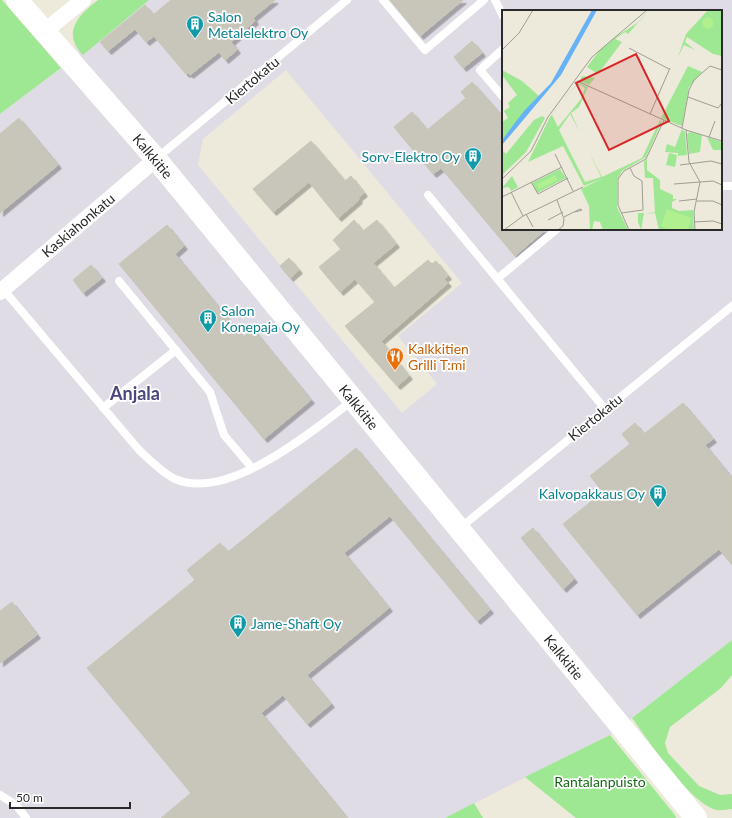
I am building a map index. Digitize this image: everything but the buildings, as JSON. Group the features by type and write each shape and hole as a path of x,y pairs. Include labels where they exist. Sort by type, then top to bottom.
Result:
{"street":[{"name":"Kalkkitie","path":"17,0 156,159 696,818"},
{"path":"45,31 83,0"},
{"name":"Kaskiahonkatu","path":"2,290 156,159"}],"lane":[{"name":"Kiertokatu","path":"156,159 347,0"},
{"path":"382,0 425,50 484,0"},
{"path":"495,0 502,14"},
{"path":"502,50 480,70 502,96"},
{"path":"428,195 605,409"},
{"path":"497,279 556,230"},
{"path":"119,281 210,392 224,435 252,468"},
{"path":"2,290 139,450 158,468 175,479 193,484 208,483 228,478 262,464 312,431 354,400"},
{"name":"Kiertokatu","path":"459,528 732,306"},
{"path":"104,408 176,350"},
{"path":"0,795 16,805 26,818"}],"shaded area":[{"path":"128,0 732,0 732,640 610,735 445,818 0,818 0,114 80,54 74,45","holes":["286,70 462,283 398,336 437,384 402,413 198,165 203,139"]}],"green space":[{"path":"0,0 2,0 61,68 0,114"},
{"path":"98,0 149,0 83,55 73,39 73,31 79,18"},
{"path":"732,640 732,675 721,688 670,727 665,743 668,753 699,786 720,795 732,794 732,809 717,810 707,806 695,797 659,755 632,718"},
{"name":"Rantalanpuisto","path":"610,735 676,818 576,818 525,777"},
{"path":"474,803 483,818 445,818"}],"place":[{"name":"Salon Metalelektro Oy","path":"195,39"},
{"name":"Sorv-Elektro Oy","path":"473,171"},
{"name":"Salon Konepaja Oy","path":"208,333"},
{"name":"Kalkkitien Grilli T:mi","path":"395,371"},
{"name":"Kalvopakkaus Oy","path":"658,508"},
{"name":"Jame-Shaft Oy","path":"238,638"}],"district":[{"name":"Anjala","path":"135,393"}]}
